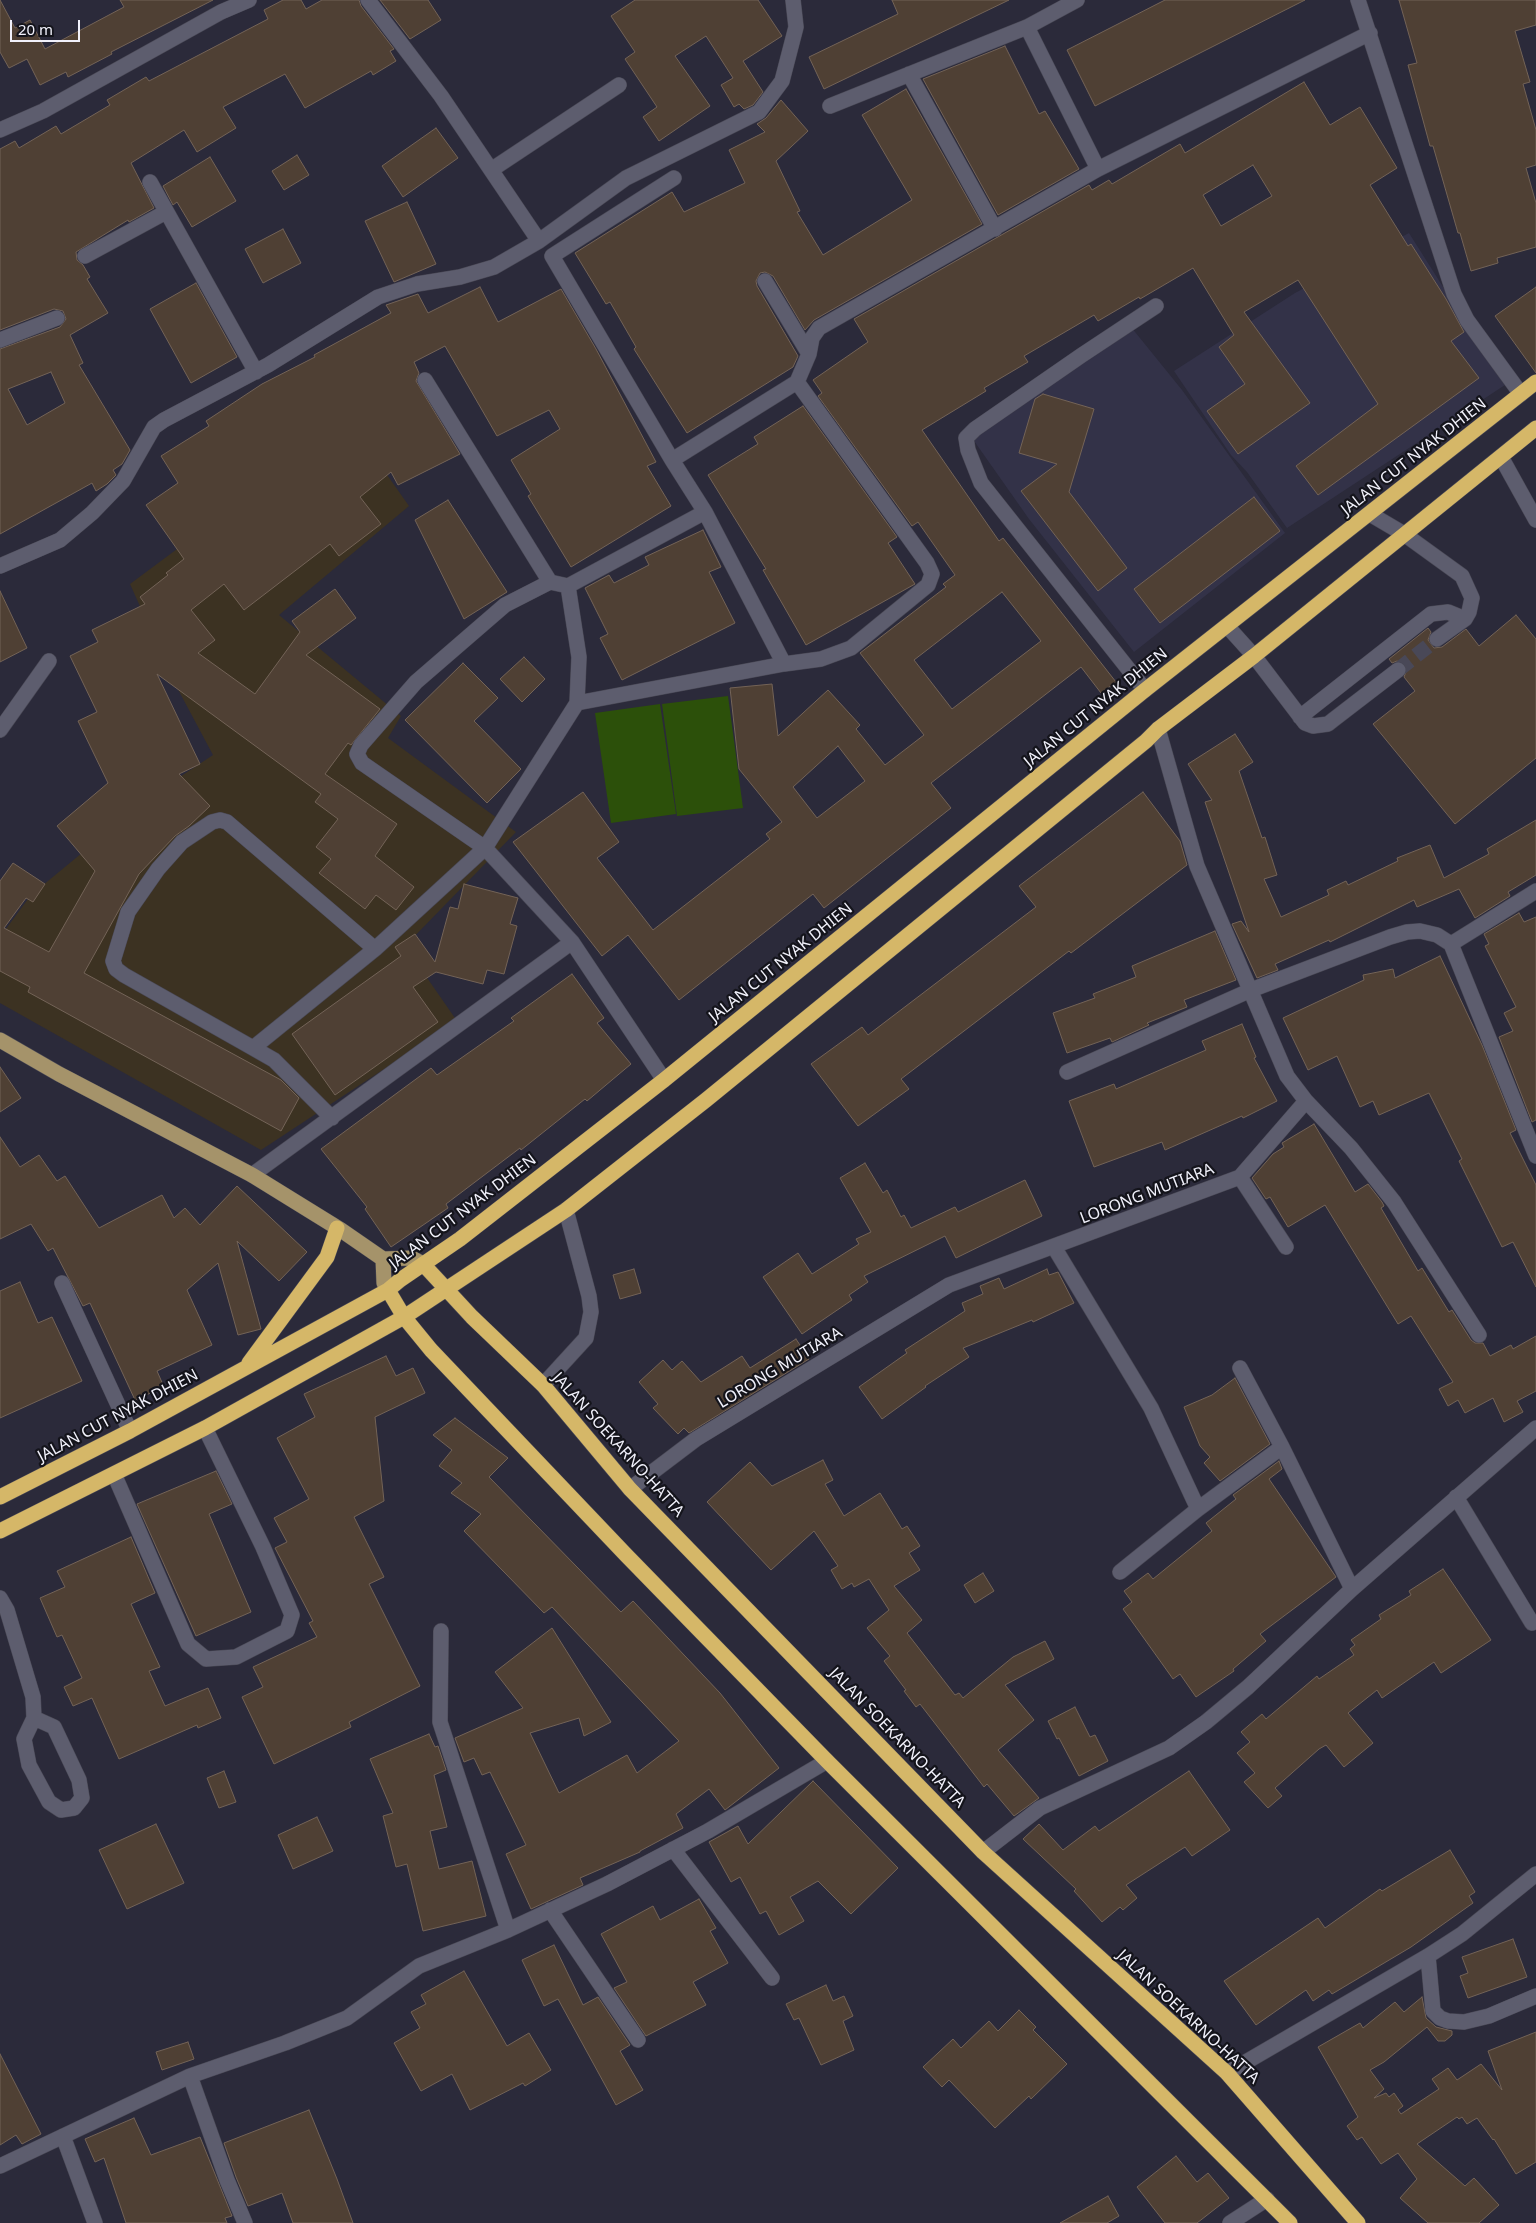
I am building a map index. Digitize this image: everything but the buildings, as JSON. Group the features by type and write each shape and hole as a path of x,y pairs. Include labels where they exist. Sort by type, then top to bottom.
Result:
{"highway":[{"name":"JALAN CUT NYAK DHIEN","path":"0,1497 130,1431 388,1290 460,1239 664,1080 1145,690 1536,382"},
{"path":"0,1531 205,1428 404,1317 566,1210 721,1087 1158,729 1254,656 1536,428"},
{"path":"245,1368 327,1257 336,1228"},
{"name":"JALAN SOEKARNO-HATTA","path":"423,1264 472,1317 543,1385 630,1489 983,1852 1227,2073 1358,2223"},
{"path":"388,1290 404,1317 432,1350 607,1534 827,1761 1290,2223"}],"main road":[{"path":"0,1040 59,1074 252,1175 384,1259 412,1258 423,1264"},
{"path":"384,1259 384,1283 388,1290"}],"street":[{"path":"0,130 43,111 221,12 249,0"},
{"path":"368,0 442,96 539,241"},
{"path":"0,566 60,540 92,513 123,482 154,427 256,372 378,296 417,284 460,277 494,267 539,241 626,178 759,112 782,81 796,27 793,0"},
{"path":"830,106 1027,27 1077,0"},
{"path":"1358,0 1454,294 1467,320 1521,394"},
{"path":"1027,27 1098,169"},
{"path":"672,460 797,382 809,354 812,338 819,328 1098,169 1370,33"},
{"path":"909,74 995,228"},
{"path":"491,170 619,85"},
{"path":"674,178 552,256 672,460 705,512 784,664"},
{"path":"150,182 256,372"},
{"path":"85,256 166,212"},
{"path":"765,282 809,354"},
{"path":"1145,690 981,483 968,450 966,438 975,429 1074,360 1156,306"},
{"path":"0,340 57,318"},
{"path":"425,380 550,582"},
{"path":"577,702 821,659 851,648 928,585 932,574 927,563 797,382"},
{"path":"1501,457 1536,520"},
{"path":"664,1080 572,942 485,848 362,763 357,754 361,744 416,682 505,605 550,582 568,586 705,512"},
{"path":"1370,514 1404,534 1462,576 1472,598 1469,612 1465,619 1437,639"},
{"path":"253,1048 375,950 485,848 577,702 579,657 568,586"},
{"path":"1300,718 1430,614 1448,612 1465,619"},
{"path":"1227,626 1254,656 1305,724 1313,726 1328,724 1398,670"},
{"path":"0,730 49,661"},
{"path":"1158,729 1196,866 1287,1076 1306,1102 1351,1148 1394,1202 1479,1335"},
{"path":"332,1118 274,1060 124,975 116,969 113,961 128,912 158,869 182,842 212,822 220,820 227,822 375,950"},
{"path":"1451,944 1536,891"},
{"path":"1067,1072 1251,990 1408,932 1430,933 1451,944 1536,1156"},
{"path":"252,1175 572,942"},
{"name":"LORONG MUTIARA","path":"630,1489 696,1439 949,1286 1240,1177 1306,1102"},
{"path":"1240,1177 1286,1247"},
{"path":"543,1385 586,1338 591,1312 589,1296 566,1210"},
{"path":"1054,1247 1151,1408 1198,1509"},
{"path":"62,1283 130,1431"},
{"path":"1240,1368 1282,1447 1352,1589"},
{"path":"114,1474 188,1644 206,1659 236,1657 287,1631 292,1615 205,1428"},
{"path":"983,1852 1040,1808 1169,1748 1206,1722 1248,1687 1352,1589 1536,1428"},
{"path":"1120,1572 1198,1509 1282,1447"},
{"path":"1456,1497 1532,1623"},
{"path":"0,1598 7,1610 33,1697 34,1718 24,1739 29,1765 49,1802 61,1810 74,1808 82,1798 79,1780 54,1727 34,1718"},
{"path":"441,1631 440,1722 508,1930"},
{"path":"0,2166 190,2076 285,2043 347,2018 419,1966 508,1930 674,1849 827,1761"},
{"path":"674,1849 772,1978"},
{"path":"1227,2073 1428,1956 1462,1934 1536,1874"},
{"path":"550,1910 638,2040"},
{"path":"1428,1956 1433,2011 1440,2018 1448,2022 1464,2022 1490,2016 1536,1996"},
{"path":"190,2076 227,2180 245,2223"},
{"path":"63,2136 95,2223"},
{"path":"1230,2223 1267,2199"}],"shaded area":[{"path":"1409,233 1505,385 1287,528 1247,472 1231,455 1174,371 1295,293"},
{"path":"1127,322 1182,390 1285,533 1134,652 1029,519 972,438"},
{"path":"354,428 409,506 279,615 401,716 388,738 516,832 405,946 457,1021 261,1150 0,1003 0,937 31,895 151,796 213,755 173,680 130,584 274,477"}],"green space":[{"path":"728,696 743,808 677,816 662,704"},
{"path":"660,704 676,814 611,823 595,713"}],"tunnel":[{"path":"1398,670 1437,639"}]}
